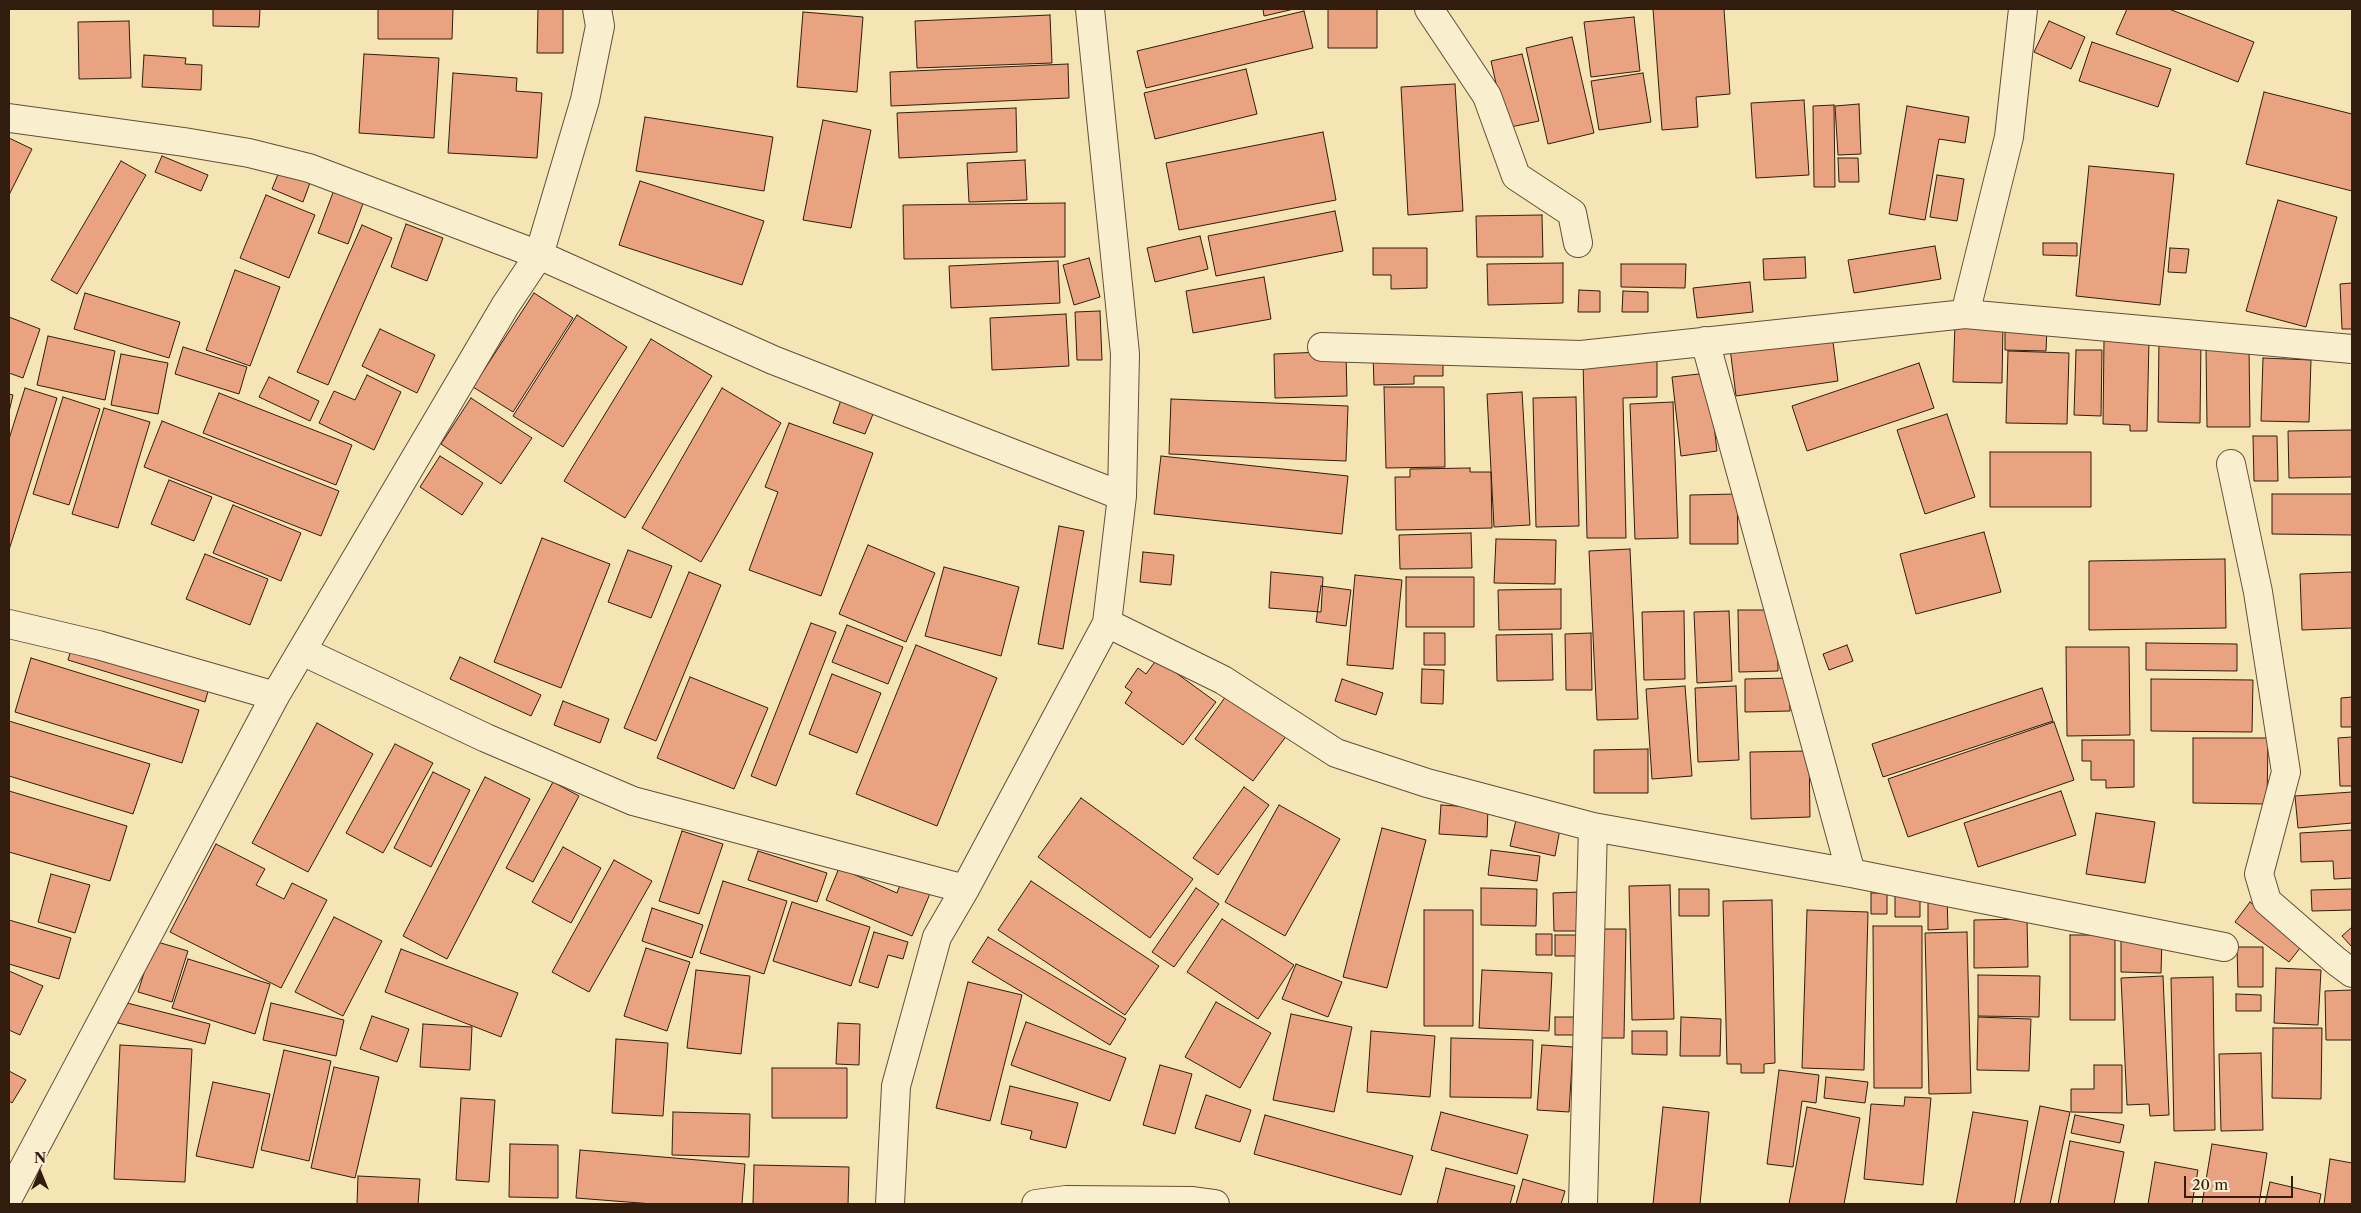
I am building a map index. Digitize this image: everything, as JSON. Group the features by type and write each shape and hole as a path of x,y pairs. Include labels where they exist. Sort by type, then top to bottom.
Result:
{"street":[{"path":"9,1196 275,696 505,306 539,255 585,100 600,26 597,9"},
{"path":"890,1204 896,1086 937,937 965,889 1107,623 1122,496 1125,354 1090,9"},
{"path":"1429,9 1486,96 1516,176 1572,213 1578,244"},
{"path":"1965,314 2009,138 2023,9"},
{"path":"9,118 184,142 249,153 309,168 539,255 773,360 1122,496"},
{"path":"1322,347 1581,356 1965,314 2352,349"},
{"path":"1705,341 1852,873"},
{"path":"2231,464 2258,592 2286,772 2259,874 2267,901 2352,973"},
{"path":"1107,623 1223,680 1336,753 1427,783 1593,827 1852,873 2224,947"},
{"path":"9,624 98,645 275,696"},
{"path":"302,651 486,738 633,801 965,889"},
{"path":"1583,1204 1593,827"},
{"path":"1036,1204 1066,1200 1127,1203 1194,1201 1215,1204"}],"building":[{"path":"213,9 260,9 259,27 213,26"},
{"path":"378,9 453,9 452,39 378,39"},
{"path":"538,9 563,9 563,53 537,53"},
{"path":"1263,9 1294,9 1264,16"},
{"path":"1328,9 1377,9 1377,48 1328,48"},
{"path":"1653,9 1724,9 1730,94 1696,97 1698,127 1662,130"},
{"path":"2127,9 2169,9 2254,42 2238,82 2116,34"},
{"path":"1304,11 1313,48 1146,88 1137,51"},
{"path":"803,12 863,17 857,92 797,87"},
{"path":"1050,15 1052,63 917,68 915,21"},
{"path":"1634,17 1640,71 1591,77 1584,22"},
{"path":"129,21 131,78 79,79 78,22"},
{"path":"2049,21 2085,37 2071,69 2034,52"},
{"path":"1572,37 1594,133 1548,144 1526,48"},
{"path":"2092,42 2171,69 2158,107 2079,81"},
{"path":"364,54 439,58 434,138 359,133"},
{"path":"1522,54 1539,121 1506,128 1491,61"},
{"path":"144,55 186,58 185,64 202,65 201,90 142,87"},
{"path":"1068,64 1069,98 891,106 890,72"},
{"path":"1246,69 1257,114 1155,139 1144,93"},
{"path":"453,73 517,78 516,91 542,93 537,158 448,153"},
{"path":"1643,73 1651,122 1599,130 1591,81"},
{"path":"1455,84 1463,211 1408,215 1401,87"},
{"path":"2264,92 2352,114 2352,191 2246,164"},
{"path":"1804,100 1809,175 1756,178 1751,103"},
{"path":"1859,104 1861,154 1838,155 1835,106"},
{"path":"1834,105 1835,187 1814,187 1813,106"},
{"path":"1907,106 1969,117 1965,143 1939,139 1925,220 1889,214"},
{"path":"1016,108 1017,152 899,158 897,113"},
{"path":"645,117 773,137 764,191 636,171"},
{"path":"823,120 871,130 851,228 803,220"},
{"path":"1323,132 1336,200 1179,230 1166,163"},
{"path":"9,138 32,149 9,195"},
{"path":"162,156 208,175 201,191 155,172"},
{"path":"1838,158 1858,158 1859,182 1839,182"},
{"path":"1025,160 1027,200 969,202 967,163"},
{"path":"121,161 146,175 77,294 51,280"},
{"path":"2089,166 2174,174 2160,305 2076,296"},
{"path":"281,167 311,180 303,202 272,189"},
{"path":"1937,175 1964,179 1957,221 1930,217"},
{"path":"640,181 764,221 742,285 619,245"},
{"path":"334,190 364,201 348,244 318,233"},
{"path":"266,195 315,215 289,278 240,258"},
{"path":"2278,200 2337,217 2306,327 2246,311"},
{"path":"1065,203 1065,257 904,259 903,205"},
{"path":"1335,211 1343,251 1216,276 1208,236"},
{"path":"1542,215 1543,257 1477,257 1476,216"},
{"path":"406,224 443,238 427,281 391,267"},
{"path":"362,225 392,238 328,385 297,372"},
{"path":"1200,236 1208,269 1155,282 1147,248"},
{"path":"2043,243 2077,243 2077,256 2043,255"},
{"path":"1935,246 1941,279 1854,293 1848,260"},
{"path":"1373,248 1427,248 1427,288 1391,289 1391,275 1373,275"},
{"path":"2170,248 2189,249 2186,273 2168,272"},
{"path":"1805,257 1806,278 1764,280 1763,259"},
{"path":"1089,258 1100,297 1074,305 1063,265"},
{"path":"1058,261 1060,303 951,308 949,266"},
{"path":"1563,263 1563,303 1488,305 1487,264"},
{"path":"1621,264 1686,264 1685,288 1621,287"},
{"path":"235,270 280,287 250,366 206,350"},
{"path":"1264,277 1271,319 1193,333 1186,291"},
{"path":"1750,282 1753,312 1697,318 1693,288"},
{"path":"2352,283 2352,329 2342,329 2340,284"},
{"path":"1579,290 1600,291 1600,312 1578,312"},
{"path":"1623,291 1648,292 1648,312 1622,312"},
{"path":"85,293 180,322 169,358 74,329"},
{"path":"534,293 573,318 513,412 473,387"},
{"path":"1100,311 1102,360 1077,360 1075,312"},
{"path":"1066,314 1069,366 992,370 990,318"},
{"path":"577,315 627,347 563,447 513,416"},
{"path":"9,317 40,329 23,378 9,373"},
{"path":"1955,324 2003,324 2002,383 1953,382"},
{"path":"2005,327 2047,327 2046,351 2005,350"},
{"path":"380,329 435,355 417,393 362,366"},
{"path":"1832,334 1838,381 1736,396 1730,348"},
{"path":"48,336 115,351 105,400 37,385"},
{"path":"651,339 712,376 625,518 564,481"},
{"path":"2104,339 2149,339 2147,431 2130,431 2130,425 2103,424"},
{"path":"2159,339 2201,340 2200,423 2158,422"},
{"path":"183,347 247,367 239,394 175,374"},
{"path":"2206,348 2249,348 2250,427 2207,427"},
{"path":"2076,350 2102,350 2101,416 2074,415"},
{"path":"1346,351 1347,396 1275,398 1274,354"},
{"path":"2008,351 2069,353 2067,424 2006,423"},
{"path":"121,354 168,363 158,414 111,405"},
{"path":"1443,354 1443,376 1414,376 1414,384 1374,385 1373,355"},
{"path":"1657,358 1657,397 1623,398 1626,538 1587,538 1583,360"},
{"path":"2263,358 2311,360 2309,422 2261,421"},
{"path":"1919,363 1934,408 1807,451 1792,406"},
{"path":"1708,373 1717,451 1681,456 1672,377"},
{"path":"367,375 401,392 374,450 319,423 334,391 355,400"},
{"path":"269,377 319,401 310,421 259,397"},
{"path":"1384,387 1444,387 1445,467 1386,468"},
{"path":"25,388 57,398 9,550 9,439"},
{"path":"722,388 781,423 701,562 642,528"},
{"path":"1522,392 1530,525 1494,527 1487,394"},
{"path":"219,393 352,445 336,485 203,433"},
{"path":"9,394 13,395 9,412"},
{"path":"63,397 100,409 69,505 33,494"},
{"path":"842,397 875,409 865,434 833,423"},
{"path":"1576,397 1579,526 1536,527 1533,398"},
{"path":"471,398 532,438 501,484 441,444"},
{"path":"1171,399 1348,406 1346,461 1169,454"},
{"path":"1673,402 1678,538 1635,539 1630,404"},
{"path":"104,408 150,422 118,528 72,514"},
{"path":"1947,414 1975,497 1925,514 1897,430"},
{"path":"162,421 339,491 321,536 144,467"},
{"path":"789,423 873,453 821,596 749,570 778,492 765,487"},
{"path":"2352,430 2352,477 2289,478 2288,431"},
{"path":"2253,436 2277,436 2278,481 2254,481"},
{"path":"1990,452 2091,452 2091,507 1990,507"},
{"path":"440,456 483,483 462,515 420,487"},
{"path":"1161,456 1348,476 1342,534 1154,514"},
{"path":"1470,468 1470,472 1491,472 1492,528 1396,530 1395,477 1410,477 1410,469"},
{"path":"169,480 212,497 194,541 151,524"},
{"path":"1737,494 1738,544 1690,544 1690,495"},
{"path":"2272,494 2352,494 2352,535 2272,534"},
{"path":"233,505 301,533 281,581 213,553"},
{"path":"1059,526 1084,531 1063,649 1038,644"},
{"path":"1984,532 2001,592 1916,614 1900,554"},
{"path":"1471,533 1472,568 1400,569 1399,535"},
{"path":"542,538 610,564 561,688 494,662"},
{"path":"1496,539 1556,540 1555,584 1494,583"},
{"path":"868,545 935,573 906,642 839,614"},
{"path":"1630,549 1638,719 1597,720 1589,551"},
{"path":"628,550 672,566 651,618 608,602"},
{"path":"1143,552 1174,555 1171,585 1140,582"},
{"path":"205,554 268,579 250,625 186,599"},
{"path":"2225,559 2226,628 2089,630 2089,561"},
{"path":"944,567 1019,587 1001,656 925,636"},
{"path":"689,572 721,585 656,741 624,728"},
{"path":"1271,572 1323,577 1321,612 1269,608"},
{"path":"2352,572 2352,628 2302,630 2300,574"},
{"path":"1355,575 1402,580 1393,669 1347,665"},
{"path":"1406,577 1474,577 1474,627 1406,627"},
{"path":"1321,586 1351,590 1346,626 1316,622"},
{"path":"1561,589 1561,629 1499,630 1498,590"},
{"path":"1738,610 1777,610 1778,671 1739,672"},
{"path":"1684,611 1685,679 1644,680 1642,612"},
{"path":"1729,611 1732,681 1697,683 1694,612"},
{"path":"811,623 836,632 776,786 751,776"},
{"path":"847,625 903,647 888,684 832,662"},
{"path":"1424,633 1445,633 1445,665 1424,665"},
{"path":"1591,633 1592,690 1566,690 1565,634"},
{"path":"1552,634 1553,680 1497,681 1496,635"},
{"path":"73,642 210,684 205,702 68,660"},
{"path":"2146,643 2237,644 2237,671 2146,670"},
{"path":"916,645 997,678 937,826 856,794"},
{"path":"1847,645 1853,661 1829,670 1823,654"},
{"path":"2066,647 2129,647 2130,735 2067,736"},
{"path":"460,657 541,695 531,716 450,679"},
{"path":"31,658 199,710 182,763 15,712"},
{"path":"1157,659 1216,702 1183,745 1125,703 1132,692 1125,687 1138,668 1146,674"},
{"path":"1422,669 1444,670 1443,704 1421,703"},
{"path":"832,674 881,693 857,753 809,734"},
{"path":"690,677 768,708 734,789 657,758"},
{"path":"1789,678 1790,711 1745,712 1745,679"},
{"path":"1342,679 1383,693 1376,715 1335,701"},
{"path":"2151,679 2253,680 2252,732 2151,731"},
{"path":"1685,686 1692,776 1652,779 1646,689"},
{"path":"1736,686 1739,760 1698,762 1695,688"},
{"path":"2042,688 2053,721 1883,777 1872,744"},
{"path":"1229,692 1287,735 1253,781 1195,739"},
{"path":"2352,697 2352,727 2341,727 2341,698"},
{"path":"563,701 609,719 600,743 554,725"},
{"path":"9,721 150,764 133,814 9,776"},
{"path":"2054,722 2074,780 1908,837 1888,779"},
{"path":"317,723 373,754 308,872 252,843"},
{"path":"2352,737 2352,786 2340,786 2338,738"},
{"path":"2193,738 2268,738 2267,804 2193,803"},
{"path":"2082,740 2134,740 2134,787 2106,788 2106,780 2091,780 2091,761 2082,761"},
{"path":"395,744 433,763 383,853 346,833"},
{"path":"1648,749 1648,793 1594,793 1594,750"},
{"path":"1809,751 1810,817 1751,819 1750,752"},
{"path":"433,772 470,790 431,867 394,848"},
{"path":"485,777 530,799 447,959 403,936"},
{"path":"553,782 579,796 533,882 506,868"},
{"path":"1244,787 1269,805 1218,875 1193,858"},
{"path":"9,791 127,826 110,881 9,852"},
{"path":"2061,791 2076,835 1978,867 1964,823"},
{"path":"2352,792 2352,823 2298,828 2295,796"},
{"path":"1081,798 1193,879 1150,938 1038,857"},
{"path":"1279,805 1340,839 1285,936 1225,902"},
{"path":"1441,805 1488,808 1487,837 1439,834"},
{"path":"2096,813 2155,822 2145,883 2086,874"},
{"path":"1516,820 1560,829 1555,856 1510,846"},
{"path":"1382,828 1426,840 1387,988 1343,977"},
{"path":"2352,830 2352,878 2334,879 2333,861 2301,862 2300,833"},
{"path":"682,831 723,844 699,914 659,901"},
{"path":"216,844 265,869 256,885 284,899 292,883 327,900 281,988 170,932"},
{"path":"563,847 601,868 571,923 532,902"},
{"path":"1491,850 1540,856 1537,881 1488,875"},
{"path":"758,851 827,873 817,902 748,880"},
{"path":"614,860 652,881 589,992 552,972"},
{"path":"839,868 897,893 903,877 932,889 912,936 826,900"},
{"path":"51,874 90,885 75,933 38,922"},
{"path":"723,881 787,901 764,974 700,953"},
{"path":"1031,881 1159,966 1125,1015 998,930"},
{"path":"1670,885 1674,1019 1632,1020 1629,886"},
{"path":"1196,888 1219,904 1174,967 1152,952"},
{"path":"1481,888 1537,889 1536,926 1481,925"},
{"path":"1679,889 1709,889 1709,916 1679,916"},
{"path":"2352,889 2352,910 2312,911 2311,890"},
{"path":"1920,891 1920,917 1895,917 1895,892"},
{"path":"1580,892 1581,931 1554,931 1553,893"},
{"path":"1871,893 1887,893 1887,914 1871,914"},
{"path":"1928,896 1947,896 1948,929 1928,930"},
{"path":"1772,900 1775,1063 1764,1064 1764,1073 1741,1073 1741,1064 1727,1064 1723,901"},
{"path":"792,902 870,927 851,986 773,961"},
{"path":"2250,902 2304,943 2289,962 2235,922"},
{"path":"652,908 703,925 692,958 642,941"},
{"path":"1424,910 1473,910 1473,1026 1424,1026"},
{"path":"1807,910 1868,912 1864,1070 1802,1068"},
{"path":"334,917 382,941 343,1016 295,992"},
{"path":"1222,919 1294,965 1258,1019 1187,972"},
{"path":"2027,919 2028,967 1974,968 1974,920"},
{"path":"9,920 71,938 59,979 9,964"},
{"path":"1873,926 1922,926 1922,1088 1874,1088"},
{"path":"2352,927 2352,947 2342,936"},
{"path":"1601,929 1626,929 1624,1038 1599,1038"},
{"path":"874,932 908,942 903,959 888,955 878,988 859,982"},
{"path":"1967,932 1971,1093 1929,1094 1925,933"},
{"path":"1536,934 1552,934 1552,955 1536,955"},
{"path":"1555,935 1581,935 1581,956 1555,956"},
{"path":"2070,935 2115,935 2115,1020 2070,1020"},
{"path":"988,937 1126,1019 1110,1045 972,962"},
{"path":"2121,937 2162,938 2161,973 2121,972"},
{"path":"154,941 188,951 172,1002 138,992"},
{"path":"2237,947 2263,947 2263,987 2238,987"},
{"path":"646,948 690,962 667,1031 624,1016"},
{"path":"401,949 518,993 501,1037 385,992"},
{"path":"188,959 270,984 255,1034 172,1008"},
{"path":"1296,964 1342,982 1328,1017 1282,999"},
{"path":"2276,968 2321,970 2318,1025 2274,1023"},
{"path":"696,970 750,976 741,1054 687,1048"},
{"path":"1482,970 1552,973 1549,1031 1479,1028"},
{"path":"9,971 43,986 20,1035 9,1030"},
{"path":"1978,975 2040,976 2039,1017 1978,1016"},
{"path":"2163,976 2169,1115 2150,1116 2149,1104 2127,1105 2121,978"},
{"path":"2213,977 2215,1130 2174,1131 2171,978"},
{"path":"968,982 1022,995 990,1121 936,1108"},
{"path":"2352,990 2352,1040 2326,1040 2325,991"},
{"path":"2236,994 2261,995 2261,1011 2236,1011"},
{"path":"123,1002 210,1024 205,1044 118,1023"},
{"path":"1216,1002 1271,1033 1240,1088 1185,1057"},
{"path":"271,1003 344,1020 336,1056 263,1040"},
{"path":"1291,1014 1352,1027 1334,1112 1273,1100"},
{"path":"372,1016 409,1029 397,1062 360,1049"},
{"path":"1555,1017 1577,1017 1577,1035 1555,1035"},
{"path":"1681,1017 1721,1019 1720,1056 1680,1056"},
{"path":"1978,1017 2031,1019 2029,1071 1977,1070"},
{"path":"1026,1022 1126,1058 1110,1101 1011,1065"},
{"path":"838,1023 860,1024 859,1065 836,1064"},
{"path":"423,1024 472,1027 470,1070 420,1067"},
{"path":"2273,1028 2322,1028 2321,1099 2272,1098"},
{"path":"1371,1031 1435,1036 1430,1097 1367,1092"},
{"path":"1632,1031 1667,1031 1667,1055 1632,1054"},
{"path":"1451,1038 1533,1040 1531,1098 1450,1097"},
{"path":"616,1039 668,1043 663,1116 612,1113"},
{"path":"120,1045 192,1049 185,1182 114,1179"},
{"path":"1542,1045 1573,1047 1569,1112 1537,1110"},
{"path":"284,1050 331,1061 309,1161 261,1150"},
{"path":"2261,1053 2263,1130 2221,1131 2219,1054"},
{"path":"1160,1065 1192,1074 1175,1134 1143,1125"},
{"path":"2094,1065 2122,1065 2122,1113 2071,1112 2071,1089 2094,1089"},
{"path":"334,1067 379,1077 355,1178 311,1168"},
{"path":"772,1068 847,1068 847,1118 772,1118"},
{"path":"1779,1070 1819,1075 1816,1103 1802,1101 1793,1167 1767,1164"},
{"path":"9,1071 26,1080 12,1103 9,1101"},
{"path":"1826,1077 1868,1082 1865,1103 1824,1098"},
{"path":"213,1082 270,1094 253,1168 196,1156"},
{"path":"1010,1086 1078,1103 1066,1148 1030,1139 1032,1131 1001,1124"},
{"path":"1206,1095 1251,1110 1240,1142 1195,1128"},
{"path":"1905,1097 1931,1098 1923,1185 1864,1179 1871,1104 1904,1106"},
{"path":"461,1098 495,1100 489,1182 456,1180"},
{"path":"2040,1106 2070,1112 2050,1204 2020,1204"},
{"path":"1663,1107 1709,1112 1700,1204 1653,1204"},
{"path":"1807,1107 1860,1118 1844,1204 1789,1204"},
{"path":"673,1112 750,1114 749,1157 672,1155"},
{"path":"1441,1112 1528,1135 1517,1174 1431,1150"},
{"path":"1973,1112 2028,1121 2014,1204 1956,1204"},
{"path":"1265,1115 1413,1156 1401,1195 1254,1154"},
{"path":"2075,1115 2124,1125 2120,1143 2071,1133"},
{"path":"2070,1141 2124,1152 2114,1204 2058,1204"},
{"path":"510,1144 558,1145 558,1198 509,1197"},
{"path":"2212,1144 2267,1153 2259,1204 2202,1204"},
{"path":"580,1150 745,1164 742,1204 653,1204 576,1198"},
{"path":"2330,1159 2352,1163 2352,1204 2324,1204"},
{"path":"2155,1162 2198,1170 2192,1204 2148,1204"},
{"path":"754,1165 849,1167 848,1204 753,1204"},
{"path":"1446,1168 1515,1186 1510,1204 1437,1204"},
{"path":"358,1176 420,1179 418,1204 357,1204"},
{"path":"1523,1179 1565,1191 1561,1204 1516,1204"},
{"path":"2270,1182 2321,1194 2319,1204 2265,1204"}]}
